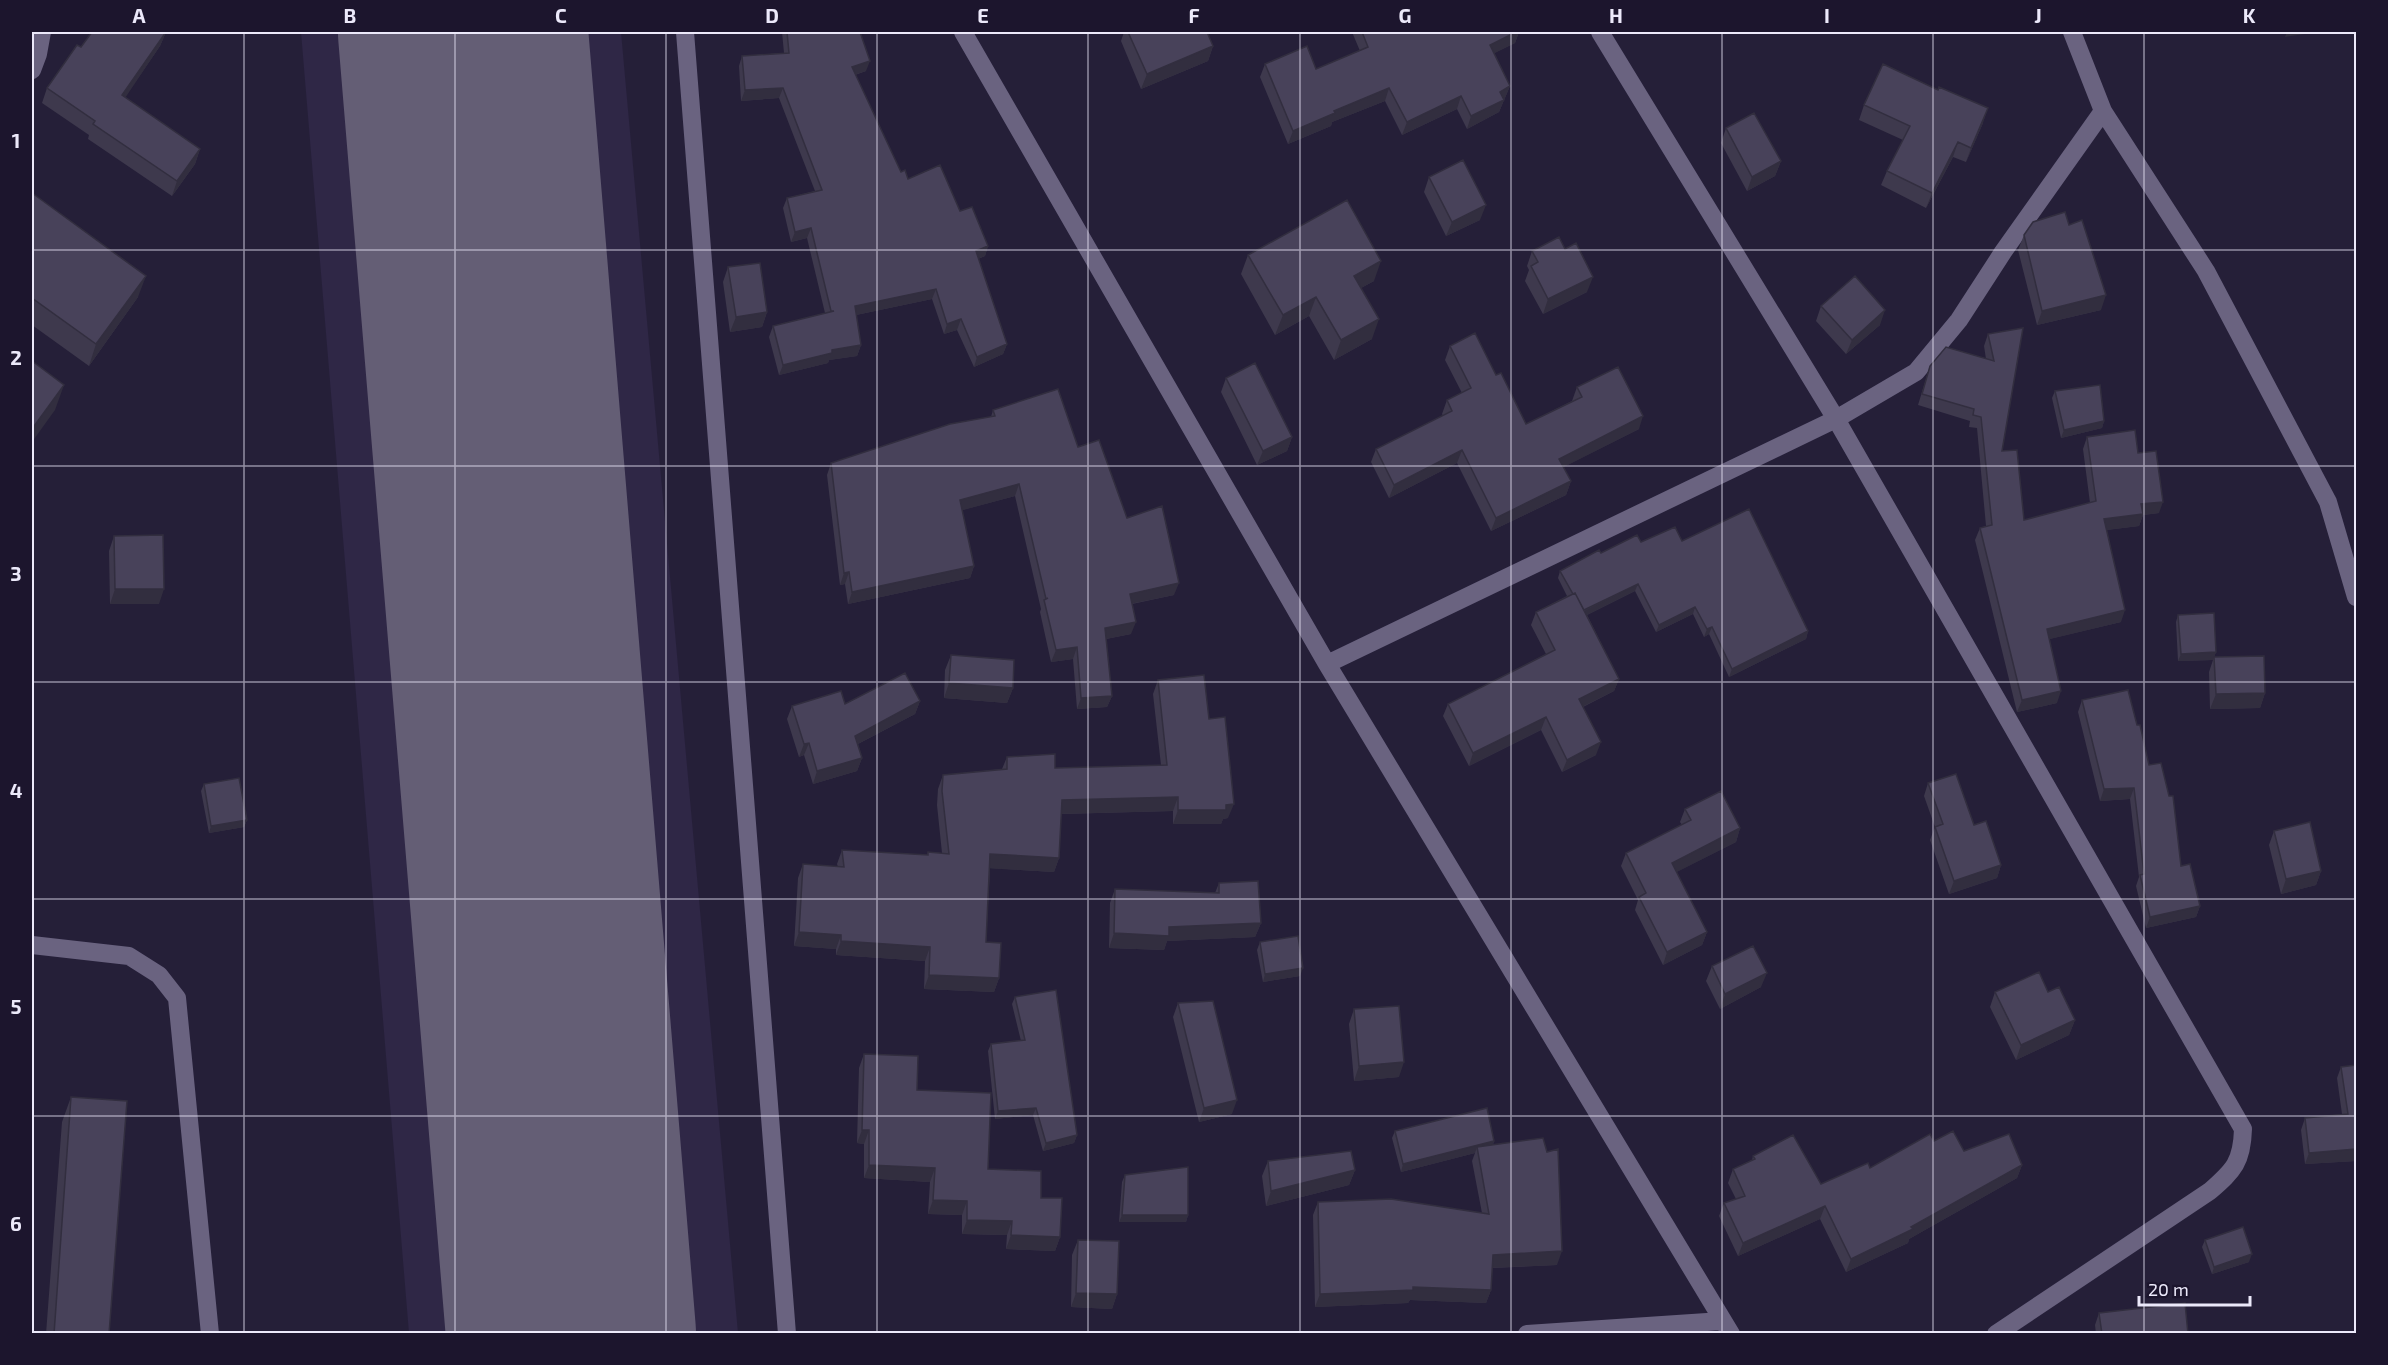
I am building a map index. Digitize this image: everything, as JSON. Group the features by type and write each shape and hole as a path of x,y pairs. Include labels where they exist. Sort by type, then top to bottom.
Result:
{"street":[{"path":"32,70 42,32"},
{"path":"685,32 787,1334"},
{"path":"963,32 1328,664 1726,1327 1527,1334"},
{"path":"1600,32 1836,419 2243,1129 2242,1151 2233,1171 2210,1191 1996,1334"},
{"path":"2072,32 2103,111 2206,271 2328,502 2356,597"},
{"path":"1328,664 1836,419 1916,372 1959,320 2003,252 2103,111"},
{"path":"32,945 129,956 159,975 177,998 210,1334"}],"shaded area":[{"path":"301,32 621,32 738,1333 409,1333"}],"building":[{"path":"92,32 166,32 122,95 200,149 177,181 93,124 95,121 47,88 77,45 81,47"},
{"path":"787,32 860,32 870,61 852,67 901,172 905,170 908,179 940,165 960,211 972,207 988,246 976,251 1007,344 977,357 961,319 947,324 936,289 855,306 861,345 832,350 832,353 783,365 773,326 834,311 831,311 811,228 795,232 787,198 822,190 783,88 745,90 742,56 789,53"},
{"path":"1128,32 1207,32 1213,46 1147,74"},
{"path":"1362,32 1516,32 1490,45 1510,86 1500,92 1504,100 1471,116 1461,96 1407,122 1389,88 1293,131 1265,64 1307,46 1316,69 1368,47"},
{"path":"1883,64 1938,90 1939,87 1988,108 1971,148 1958,142 1932,193 1887,171 1910,126 1864,105"},
{"path":"1754,113 1781,161 1752,177 1726,128"},
{"path":"1463,160 1486,205 1452,222 1429,177"},
{"path":"32,193 146,276 96,344 32,298"},
{"path":"1347,200 1381,261 1354,276 1379,319 1341,340 1316,297 1283,315 1248,255"},
{"path":"2065,212 2069,225 2082,220 2106,295 2042,311 2024,235 2033,222"},
{"path":"1559,237 1565,249 1576,243 1593,277 1548,299 1531,266 1538,262 1532,251"},
{"path":"760,263 767,312 736,317 728,267"},
{"path":"1855,276 1885,310 1852,340 1821,306"},
{"path":"2023,328 2002,451 2017,450 2024,520 2096,501 2087,437 2135,430 2138,453 2156,451 2163,502 2141,504 2143,514 2104,519 2125,610 2047,629 2061,691 2022,700 1980,528 1992,525 1981,417 1973,415 1974,409 1922,394 1930,366 1946,347 1994,361 1988,334"},
{"path":"1475,333 1496,375 1501,373 1526,424 1582,397 1577,387 1618,367 1643,416 1559,459 1571,481 1496,518 1462,450 1394,485 1376,449 1452,411 1447,400 1471,388 1450,346"},
{"path":"32,361 64,385 32,429"},
{"path":"1255,363 1292,437 1263,451 1226,378"},
{"path":"2100,385 2104,421 2064,430 2055,391"},
{"path":"1058,389 1078,447 1099,440 1127,518 1162,506 1179,583 1130,594 1136,622 1105,628 1112,696 1081,698 1077,647 1056,650 1044,600 1046,599 1019,484 960,500 974,566 852,592 849,572 844,573 831,463 950,424 995,416 993,410"},
{"path":"1749,509 1808,631 1732,669 1712,627 1707,629 1695,607 1659,625 1638,584 1584,610 1560,571 1599,550 1601,553 1637,535 1641,542 1675,527 1682,541"},
{"path":"163,535 164,589 115,589 114,536"},
{"path":"1575,593 1619,679 1579,699 1601,742 1567,760 1546,717 1473,753 1448,704 1555,650 1536,612"},
{"path":"2214,613 2216,652 2181,654 2178,615"},
{"path":"951,655 1014,660 1013,688 949,683"},
{"path":"2264,656 2265,693 2216,694 2214,657"},
{"path":"905,673 920,701 855,736 862,758 817,771 809,743 804,744 792,706 841,691 845,704"},
{"path":"1204,675 1209,719 1225,717 1234,804 1226,805 1226,810 1178,810 1178,797 1062,800 1059,858 990,854 986,942 1001,943 999,978 929,975 930,947 841,941 841,935 799,932 803,864 844,867 842,850 949,854 942,791 943,775 1007,769 1007,757 1055,754 1055,768 1167,765 1158,680"},
{"path":"2128,690 2137,725 2140,725 2149,765 2161,763 2169,796 2173,796 2181,866 2190,864 2200,906 2150,917 2140,875 2144,874 2134,788 2104,789 2082,700"},
{"path":"1956,774 1974,825 1986,821 2001,865 1954,881 1935,827 1943,824 1928,783"},
{"path":"239,778 247,820 211,826 204,784"},
{"path":"1721,791 1740,828 1672,863 1707,932 1667,952 1639,897 1646,893 1626,853 1691,820 1685,809"},
{"path":"2310,822 2321,871 2286,879 2274,831"},
{"path":"1258,881 1261,923 1169,927 1169,936 1114,933 1115,889 1219,893 1219,883"},
{"path":"1298,936 1303,968 1265,974 1260,942"},
{"path":"1753,946 1767,973 1725,994 1712,966"},
{"path":"2039,972 2048,992 2059,987 2075,1020 2021,1045 1995,992"},
{"path":"1056,990 1077,1135 1046,1143 1036,1108 998,1111 991,1044 1025,1040 1015,997"},
{"path":"1213,1001 1237,1100 1204,1108 1178,1003"},
{"path":"1399,1006 1404,1062 1359,1066 1354,1009"},
{"path":"864,1054 918,1056 917,1090 991,1093 988,1169 1041,1171 1041,1198 1062,1198 1060,1237 1011,1235 1012,1221 967,1220 967,1201 933,1200 935,1168 869,1165 869,1130 862,1130"},
{"path":"2356,1065 2356,1149 2309,1153 2305,1118 2348,1114 2341,1067"},
{"path":"71,1097 127,1101 109,1334 54,1334"},
{"path":"1487,1108 1494,1141 1403,1164 1395,1131"},
{"path":"1953,1131 1964,1151 2009,1134 2022,1165 1911,1227 1913,1229 1851,1259 1825,1206 1743,1243 1724,1203 1745,1196 1733,1169 1755,1159 1753,1156 1793,1135 1821,1184 1868,1163 1870,1168 1930,1134 1934,1141"},
{"path":"1543,1138 1547,1152 1558,1149 1562,1251 1493,1255 1491,1290 1413,1287 1413,1290 1320,1294 1318,1202 1391,1199 1489,1214 1477,1147"},
{"path":"1351,1151 1355,1170 1271,1191 1268,1161"},
{"path":"1188,1167 1188,1215 1122,1215 1125,1175"},
{"path":"2243,1227 2252,1254 2214,1267 2205,1240"},
{"path":"1078,1240 1119,1241 1117,1294 1076,1293"},
{"path":"2185,1303 2188,1334 2102,1334 2099,1313"}],"runway":[{"path":"463,32 571,1334"}]}
